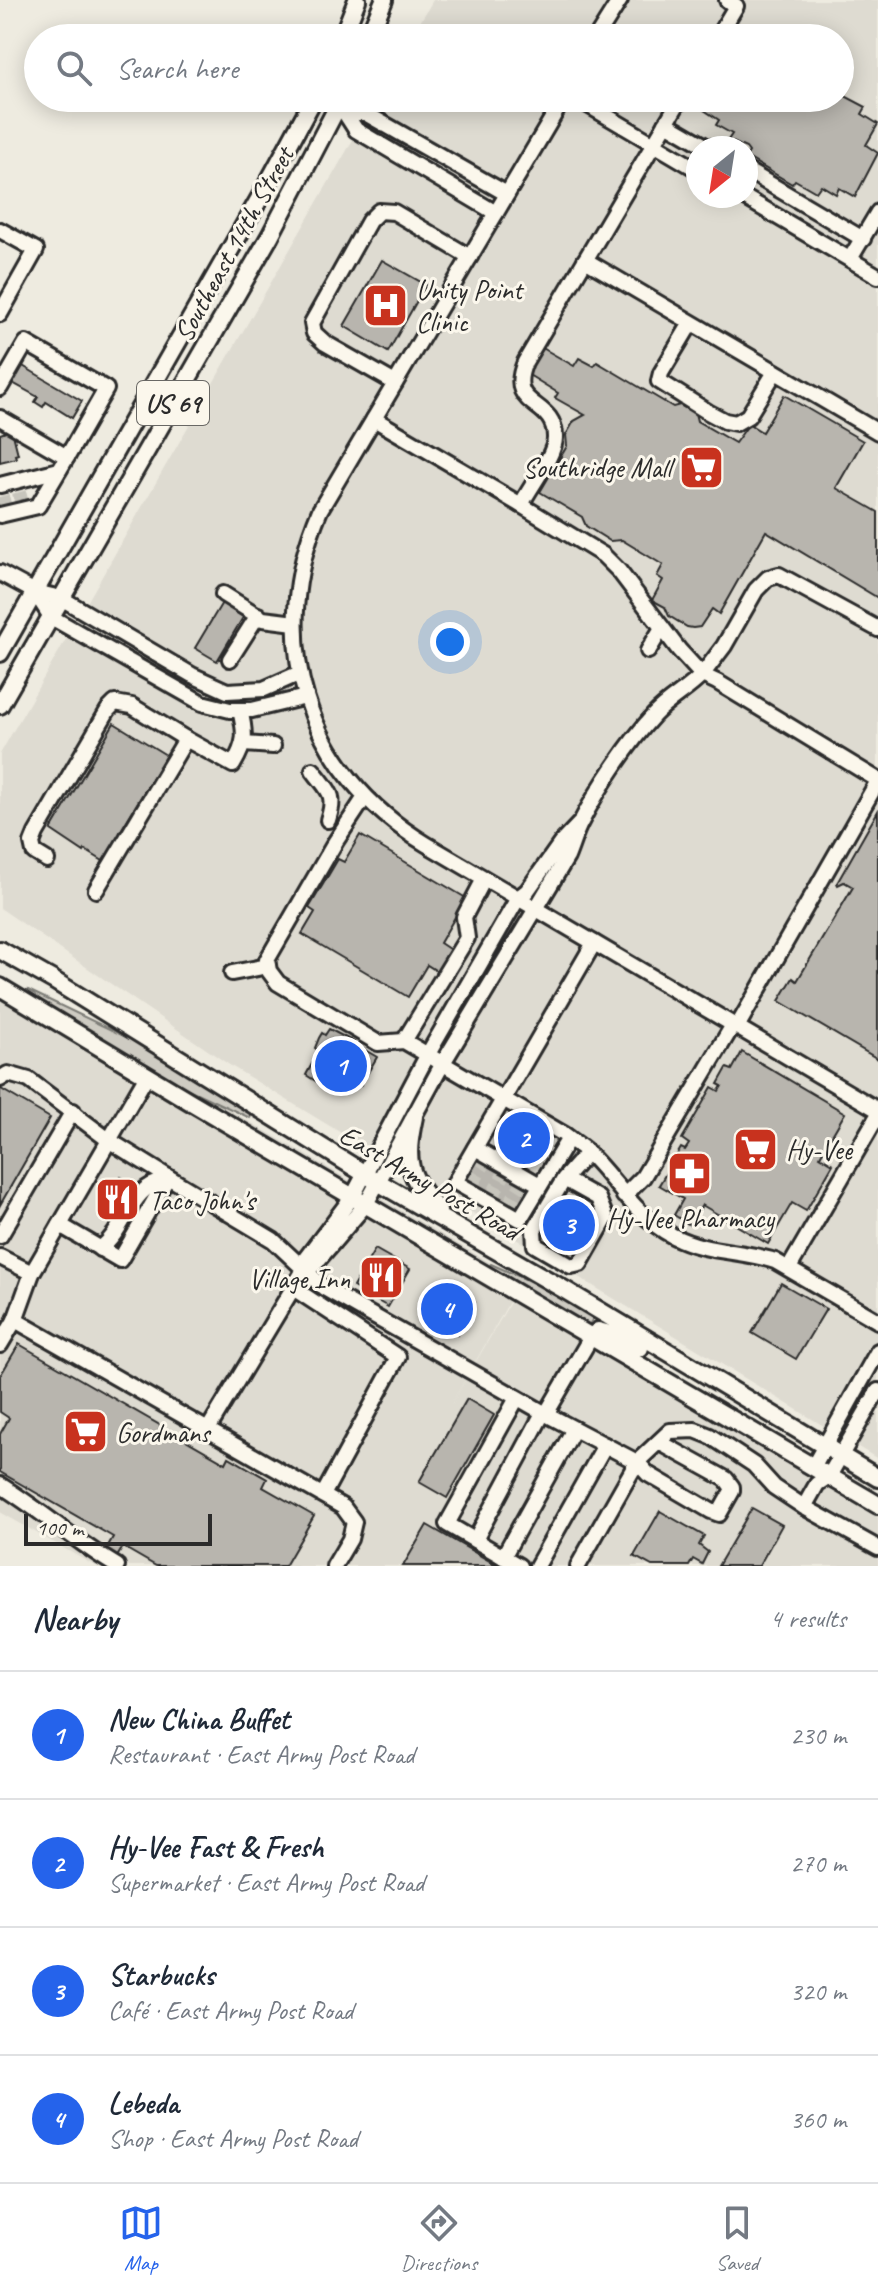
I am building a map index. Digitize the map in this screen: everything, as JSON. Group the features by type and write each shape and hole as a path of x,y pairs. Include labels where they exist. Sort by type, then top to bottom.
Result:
{"main road":[{"path":"348,24 357,0"},
{"path":"374,24 384,0"},
{"name":"Southeast 14th Street","path":"0,653 306,112"},
{"name":"Southeast 14th Street","path":"0,705 270,236 338,112"},
{"name":"East Army Post Road","path":"0,950 371,1178 878,1478"},
{"name":"East Army Post Road","path":"0,987 878,1505"},
{"path":"414,1117 408,1156 410,1172 421,1191 447,1222"},
{"path":"591,1337 598,1331 621,1337 684,1376 724,1387"}],"street":[{"path":"605,24 620,0"},
{"path":"725,24 736,6 727,0"},
{"path":"345,112 356,130 496,213"},
{"path":"362,112 507,194"},
{"path":"556,112 320,510 310,534 297,586 295,623 300,673 324,741 337,763 365,797 413,837 878,1113 789,1268"},
{"path":"600,112 686,163"},
{"path":"521,505 556,440 553,425 545,413 519,388 519,375 673,112"},
{"path":"666,123 688,136"},
{"path":"443,182 453,163"},
{"path":"758,177 863,239"},
{"path":"758,205 878,276"},
{"path":"395,383 325,343 314,333 312,323 312,318 369,221 379,211 394,212 470,257"},
{"path":"850,259 878,212"},
{"path":"0,314 36,250 2,235"},
{"path":"585,260 878,432"},
{"path":"691,323 659,381 684,398 725,421 736,423 748,416 775,372"},
{"path":"0,388 26,343 106,389 38,506 20,497 2,501"},
{"path":"0,418 63,464"},
{"path":"374,419 603,555 702,675 878,780 643,1177 624,1196"},
{"path":"2,501 20,497 63,464"},
{"path":"0,573 35,592 61,598 192,675 227,691 264,689 300,673"},
{"path":"207,1431 305,1268 306,1258 359,1200 428,1054 518,898 527,891 561,843 581,822 635,738 655,714 702,675 724,646 756,590 768,578 779,575 878,629"},
{"path":"35,592 51,617 202,703 252,710 306,697"},
{"path":"223,594 267,620 295,623"},
{"path":"230,659 258,615"},
{"path":"648,651 662,628"},
{"path":"47,860 34,852 32,843 36,833 115,703 132,706 233,765 244,744 245,730 240,710"},
{"path":"96,890 186,739"},
{"path":"244,744 273,746"},
{"path":"313,770 332,798 333,806 328,820"},
{"path":"365,797 267,960 269,971 278,983 378,1043 404,1041 569,1138 654,1225 696,1245 718,1251 758,1255 789,1268 878,1321"},
{"path":"371,1178 414,1117 567,857 581,822"},
{"path":"404,1041 467,938 464,917 484,879"},
{"path":"569,1138 520,1219 455,1182 483,1155 503,1099 594,943"},
{"path":"232,973 268,966"},
{"path":"0,1079 8,1074 29,1080 166,1179 273,1240 324,1288 637,1462 648,1474 719,1514 732,1491 726,1479 659,1442"},
{"path":"0,1345 15,1320 32,1273 147,1075"},
{"path":"0,1236 73,1111"},
{"path":"561,1185 598,1198 606,1218 580,1264 571,1266 535,1245 561,1185 587,1153"},
{"path":"483,1155 524,1180 540,1185"},
{"path":"60,1225 120,1260 166,1179"},
{"path":"100,1249 112,1240 143,1188 166,1179"},
{"path":"558,1208 561,1185"},
{"path":"0,1257 32,1273"},
{"path":"293,1288 398,1357 323,1495"},
{"path":"15,1320 343,1507 354,1522 350,1539 334,1566"},
{"path":"475,1540 544,1413 591,1337"},
{"path":"813,1467 878,1351"},
{"path":"804,1507 817,1484 829,1476 878,1391"},
{"path":"517,1398 447,1524 519,1566"},
{"path":"710,1436 725,1416"},
{"path":"503,1557 574,1429"},
{"path":"578,1566 637,1462 670,1431 695,1430 710,1436 754,1465 774,1487 804,1507 878,1548"},
{"path":"537,1566 605,1445"},
{"path":"0,1485 30,1503 87,1549 117,1566"}],"shaded area":[{"name":"Southridge Mall","path":"433,0 878,0 878,1459 231,1066 0,908 0,754 369,112 854,112 854,24 419,24"},
{"path":"0,975 521,1281 452,1403 522,1282 782,1438 813,1467 878,1505 878,1566 95,1566 0,1512"},
{"path":"28,990 147,1047 252,1114 250,1118 186,1088 26,994"},
{"path":"491,1264 552,1291 594,1317 589,1325 489,1267"}],"building":[{"path":"854,101 866,107 862,114 878,124 866,145 878,153 855,197 839,188 836,194 821,185 816,192 795,180 792,184 758,164 758,136 731,136 732,134 716,125 719,120 707,112 854,112"},
{"name":"Unity Point Clinic","path":"382,260 426,285 388,352 344,326"},
{"name":"Southridge Mall","path":"539,346 574,366 579,358 594,366 597,362 673,407 680,405 695,413 697,421 735,443 749,424 762,432 784,395 863,441 836,488 878,512 878,598 766,531 719,614 712,609 700,627 693,628 669,616 665,607 652,600 663,580 657,576 663,565 622,540 610,541 586,526 582,517 540,492 567,446 566,435 574,421 585,415 555,398 558,393 524,372"},
{"path":"21,365 82,401 72,418 46,402 43,407 35,402 38,397 11,382"},
{"path":"12,430 18,454 16,458 0,462 0,434"},
{"path":"223,601 245,614 217,661 195,648"},
{"path":"114,723 166,755 112,851 103,861 51,830"},
{"path":"878,811 878,1059 779,1001 793,978 797,981 853,887 844,882 837,883"},
{"path":"360,835 466,898 440,943 452,951 440,973 427,965 408,997 302,934 315,912 309,908 338,859 344,862"},
{"path":"329,1029 377,1057 360,1086 344,1077 335,1093 306,1075 319,1051 315,1048 319,1038"},
{"name":"Hy-Vee","path":"742,1052 845,1113 820,1156 833,1164 806,1211 792,1203 768,1244 702,1205 690,1225 674,1215 683,1199 659,1185 681,1148 685,1150 689,1144 682,1139 712,1087 719,1091 722,1086 718,1084 727,1068 732,1070"},
{"path":"0,1090 50,1118 0,1205"},
{"path":"511,1118 547,1139 537,1157 500,1136"},
{"path":"476,1157 532,1190 518,1214 462,1181"},
{"name":"Taco John's","path":"121,1177 137,1186 115,1223 99,1214"},
{"path":"568,1206 586,1216 571,1244 552,1234"},
{"name":"Village Inn","path":"375,1249 410,1269 388,1307 353,1287"},
{"path":"437,1282 475,1303 457,1335 419,1314"},
{"path":"781,1283 826,1309 796,1359 752,1333"},
{"path":"19,1344 226,1463 229,1457 267,1479 263,1487 314,1516 285,1566 156,1566 123,1547 115,1560 104,1553 113,1537 0,1472 0,1434 9,1418 0,1412 0,1376"},
{"path":"467,1399 494,1415 447,1498 419,1482"},
{"path":"752,1508 782,1525 759,1566 718,1566"},
{"path":"660,1511 704,1536 699,1545 708,1552 702,1564 693,1559 689,1566 652,1566 634,1556"},
{"path":"427,1525 498,1566 403,1566"}],"tunnel":[{"path":"19,492 22,504"},
{"path":"2,496 5,508"},
{"path":"471,1186 485,1162"},
{"path":"491,1198 504,1174"},
{"path":"507,1208 522,1184"},
{"path":"547,1226 558,1208"}],"place":[{"name":"Unity Point Clinic","path":"385,305"},
{"name":"Southridge Mall","path":"702,467"},
{"name":"New China Buffet","path":"341,1066"},
{"name":"Hy-Vee Fast & Fresh","path":"524,1138"},
{"name":"Hy-Vee","path":"755,1149"},
{"name":"Hy-Vee Pharmacy","path":"690,1174"},
{"name":"Taco John's","path":"118,1200"},
{"name":"Starbucks","path":"569,1225"},
{"name":"Village Inn","path":"381,1278"},
{"name":"Lebeda","path":"447,1309"},
{"name":"Gordmans","path":"85,1432"}]}
